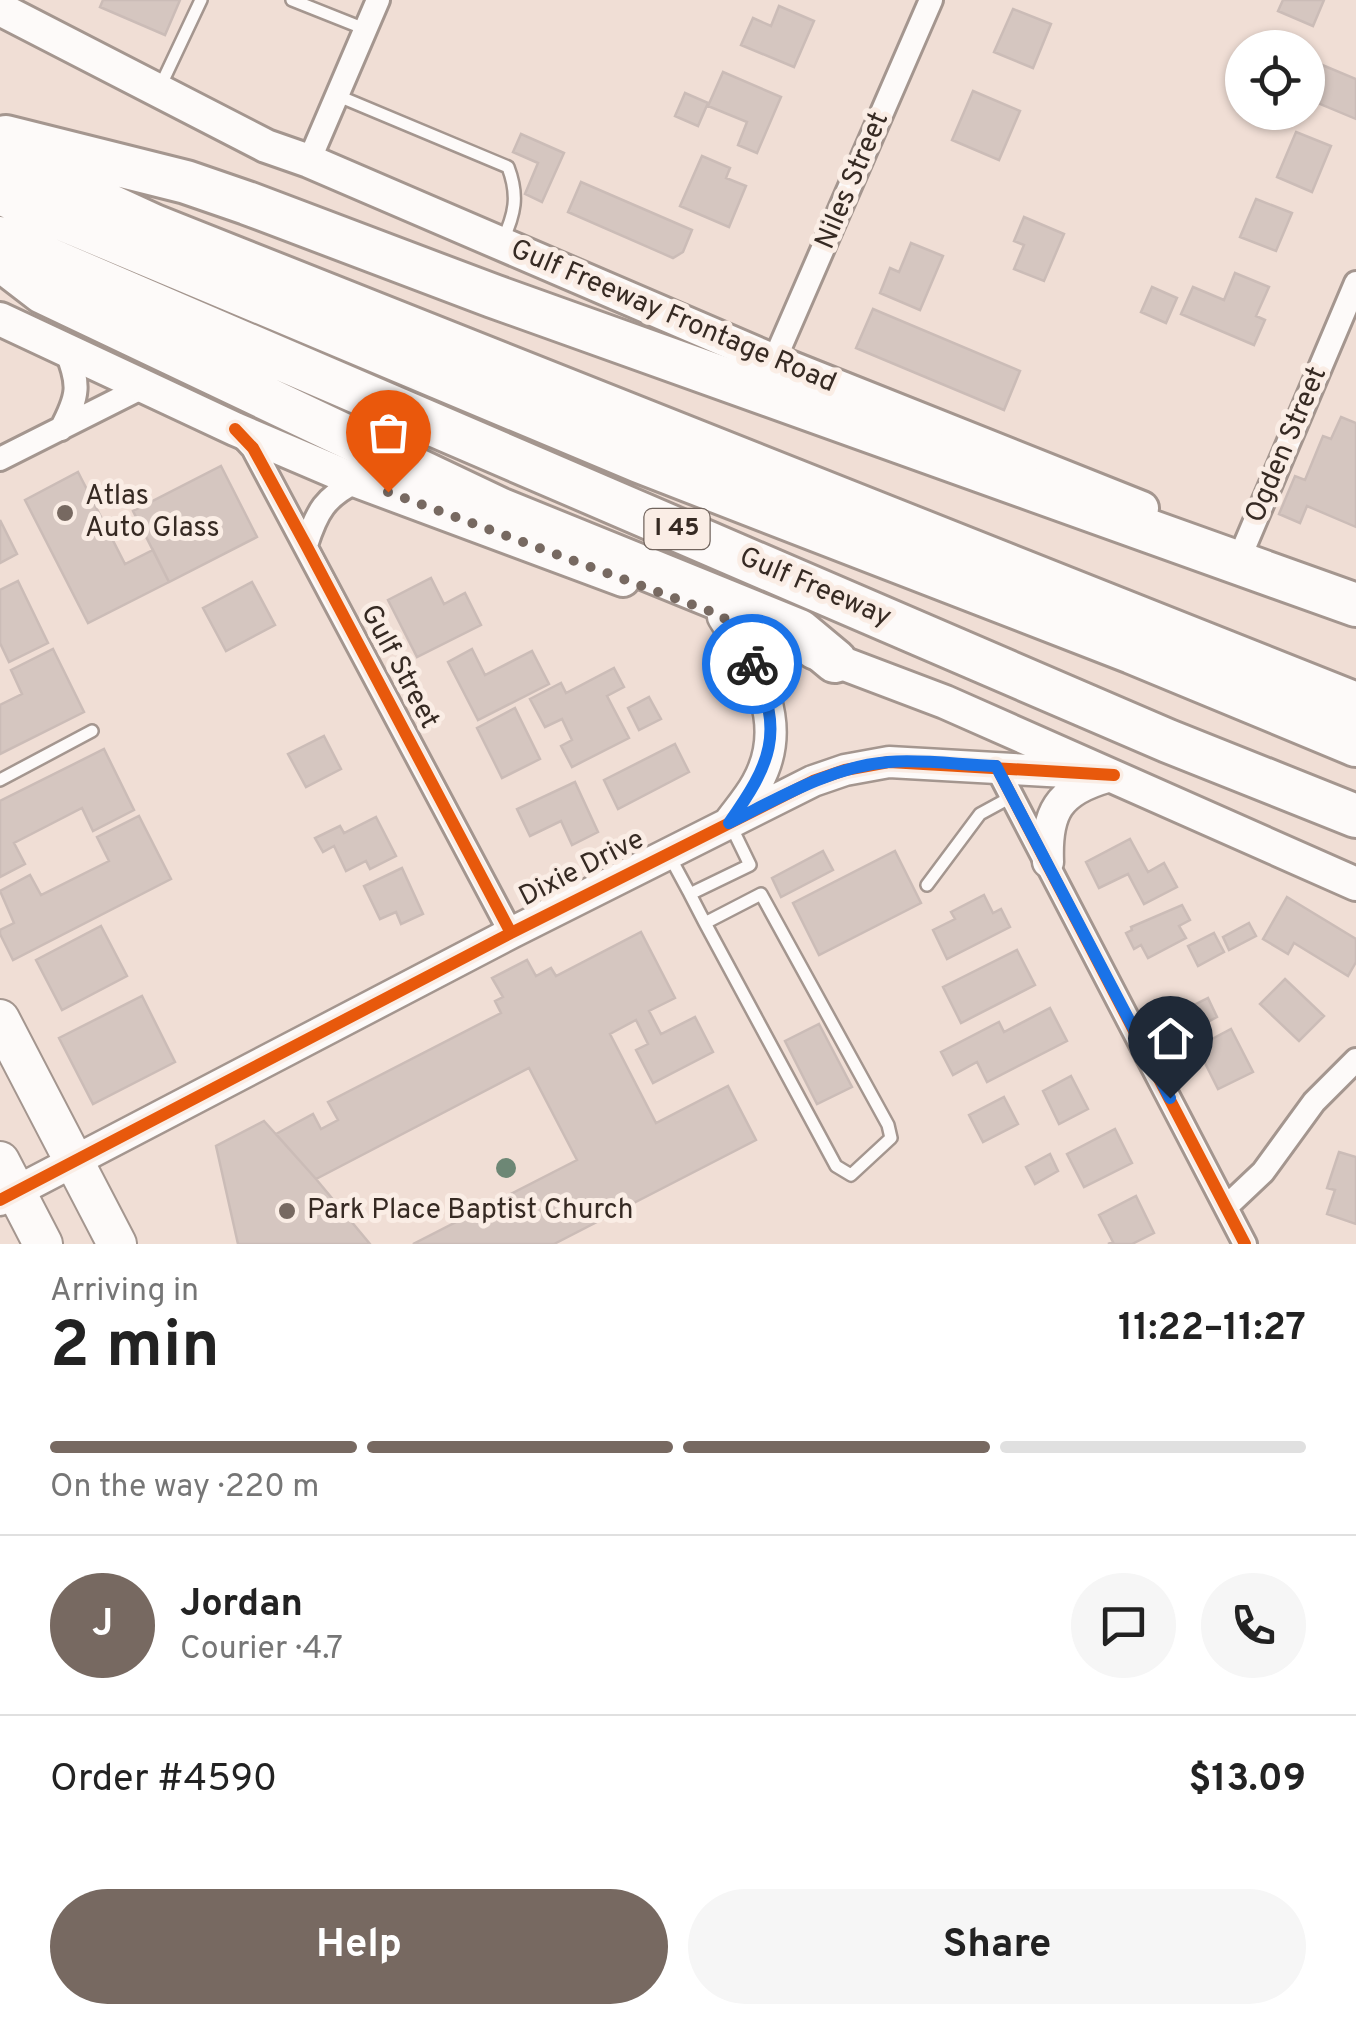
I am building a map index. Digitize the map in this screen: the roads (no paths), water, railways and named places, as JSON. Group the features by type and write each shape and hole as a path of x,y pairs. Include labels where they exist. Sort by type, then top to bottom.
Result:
{"highway":[{"path":"0,135 186,182 247,203 492,296 1356,604"},
{"path":"0,154 154,226 1356,704"},
{"name":"Gulf Freeway","path":"0,193 639,460 1132,652 1356,746"},
{"name":"Gulf Freeway","path":"0,238 1150,733 1356,816"},
{"path":"0,259 43,292 482,501 799,632 835,661"}],"main road":[{"name":"Gulf Freeway Frontage Road","path":"0,9 266,146 309,161 774,362 1120,499 1356,604"},
{"path":"0,320 357,480 945,702 1356,884"},
{"path":"0,1019 117,1244"},
{"path":"5,1185 43,1244"}],"street":[{"path":"309,161 378,0"},
{"name":"Niles Street","path":"774,362 931,0"},
{"name":"Ogden Street","path":"1242,552 1356,283"},
{"path":"61,429 77,390 76,375 66,350"},
{"path":"0,460 145,386"},
{"name":"Gulf Street","path":"235,428 254,448 511,933"},
{"path":"306,545 324,504 336,491 357,480"},
{"path":"723,616 760,680 772,721 758,781 729,823"},
{"name":"Dixie Drive","path":"5,1185 75,1162 511,933 813,781 888,762 1114,775"},
{"path":"996,766 1244,1244"},
{"path":"1048,862 1047,834 1052,816 1065,796 1082,784 1114,775"},
{"path":"1226,1206 1263,1172 1314,1102 1356,1060"}],"lane":[{"path":"158,90 201,0"},
{"path":"292,0 365,29"},
{"path":"336,95 508,166 516,190 514,214 501,244"},
{"path":"0,780 92,731"},
{"path":"927,885 980,814 1013,796"},
{"path":"690,894 750,864 729,823"},
{"path":"668,854 836,1166 851,1175 891,1138 888,1125 761,894 706,923"}],"place":[{"name":"Atlas Auto Glass","path":"65,513"},
{"name":"Park Place Baptist Church","path":"287,1211"}]}
